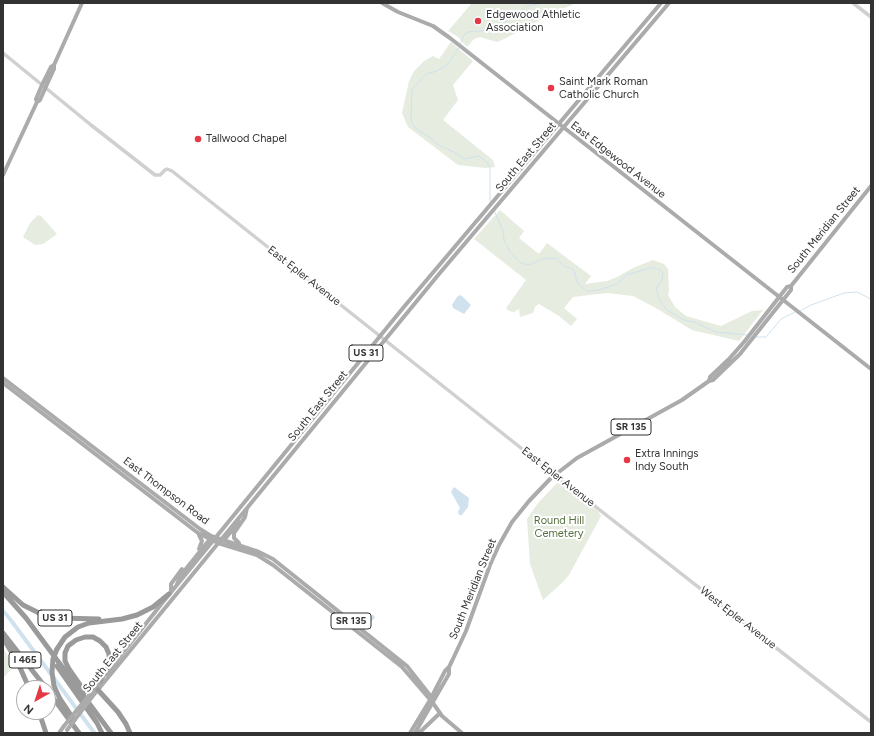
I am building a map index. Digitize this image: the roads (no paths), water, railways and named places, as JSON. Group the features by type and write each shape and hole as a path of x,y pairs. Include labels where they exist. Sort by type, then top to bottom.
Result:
{"highway":[{"name":"US 31","path":"3,587 23,605 31,610 46,616 65,619 116,619 134,616 144,612 170,593"},
{"name":"I 465","path":"3,592 31,625 111,733"},
{"path":"82,733 60,700 54,688 52,672 53,659 57,649 65,638 78,627 89,623 116,619"},
{"path":"31,625 47,652 97,723 102,733"},
{"name":"I 465","path":"3,633 40,680"},
{"path":"100,681 109,664 109,654 106,646 93,637 85,637 76,640 69,645 66,649 66,665 97,708 107,726"},
{"path":"3,638 18,663 25,680"},
{"path":"98,690 118,712 130,733"},
{"path":"56,702 78,733"},
{"path":"42,720 46,733"}],"main road":[{"path":"3,175 37,102 36,99 44,86 51,67 54,64 82,3"},
{"name":"East Edgewood Avenue","path":"382,3 398,12 433,26 455,42 871,369"},
{"name":"South East Street","path":"59,733 65,730 91,696 100,681 213,539 380,336 661,3"},
{"name":"South East Street","path":"91,696 98,690 221,541 238,518 384,339 669,3"},
{"name":"South Meridian Street","path":"415,733 449,674 449,667 466,631 488,568 501,541 526,504 555,475 587,452 682,400 709,381 713,380 722,372 781,299 788,287 791,286 871,186"},
{"name":"East Thompson Road","path":"3,378 198,533 213,539 241,545 273,559 400,660 415,675 432,702"},
{"name":"East Thompson Road","path":"3,383 213,539"},
{"path":"238,518 248,498"},
{"path":"241,545 236,540 234,535 245,517 247,508"},
{"path":"170,593 172,582 201,546 202,539 198,533"},
{"name":"East Thompson Road","path":"221,541 226,545 257,555 270,562 402,667 440,713 462,733"},
{"path":"168,604 176,591 177,585"},
{"name":"South Meridian Street","path":"410,733 432,702"},
{"path":"419,733 440,713"}],"street":[{"path":"853,3 871,17"},
{"name":"East Epler Avenue","path":"3,53 155,176 160,175 167,169 172,171 605,514"},
{"name":"West Epler Avenue","path":"605,514 871,722"}],"water":[{"path":"460,295 471,305 464,314 453,308 452,305"},
{"path":"454,487 469,498 468,507 462,515 459,515 458,512 460,508 451,492"},
{"path":"3,608 97,733 92,733 56,684 56,680 53,680 3,613"},
{"path":"374,615 375,618 368,624 364,624 357,618 359,617"}],"waterway":[{"path":"461,43 467,32 494,30 527,6 543,3"},
{"path":"459,48 447,65 437,71 426,74 412,89 412,124 416,129 431,138 438,145 454,152 464,159 479,156 487,162 490,167 490,202"},
{"path":"494,210 503,231 504,240 510,252 521,263 529,265 543,259 555,258 564,266 573,269 577,282 587,291 599,290 617,284 626,275 655,268 661,270 663,273 662,280 656,289 660,301 667,310 684,320 694,322 716,332 747,335"},
{"path":"800,311 811,305 844,293 857,292 871,299"},
{"path":"756,337 766,337 781,319 795,312"}],"place":[{"name":"Edgewood Athletic Association","path":"478,21"},
{"name":"Saint Mark Roman Catholic Church","path":"551,88"},
{"name":"Tallwood Chapel","path":"198,139"},
{"name":"Extra Innings Indy South","path":"627,460"}],"park label":[{"name":"Round Hill Cemetery","path":"559,527"}]}
